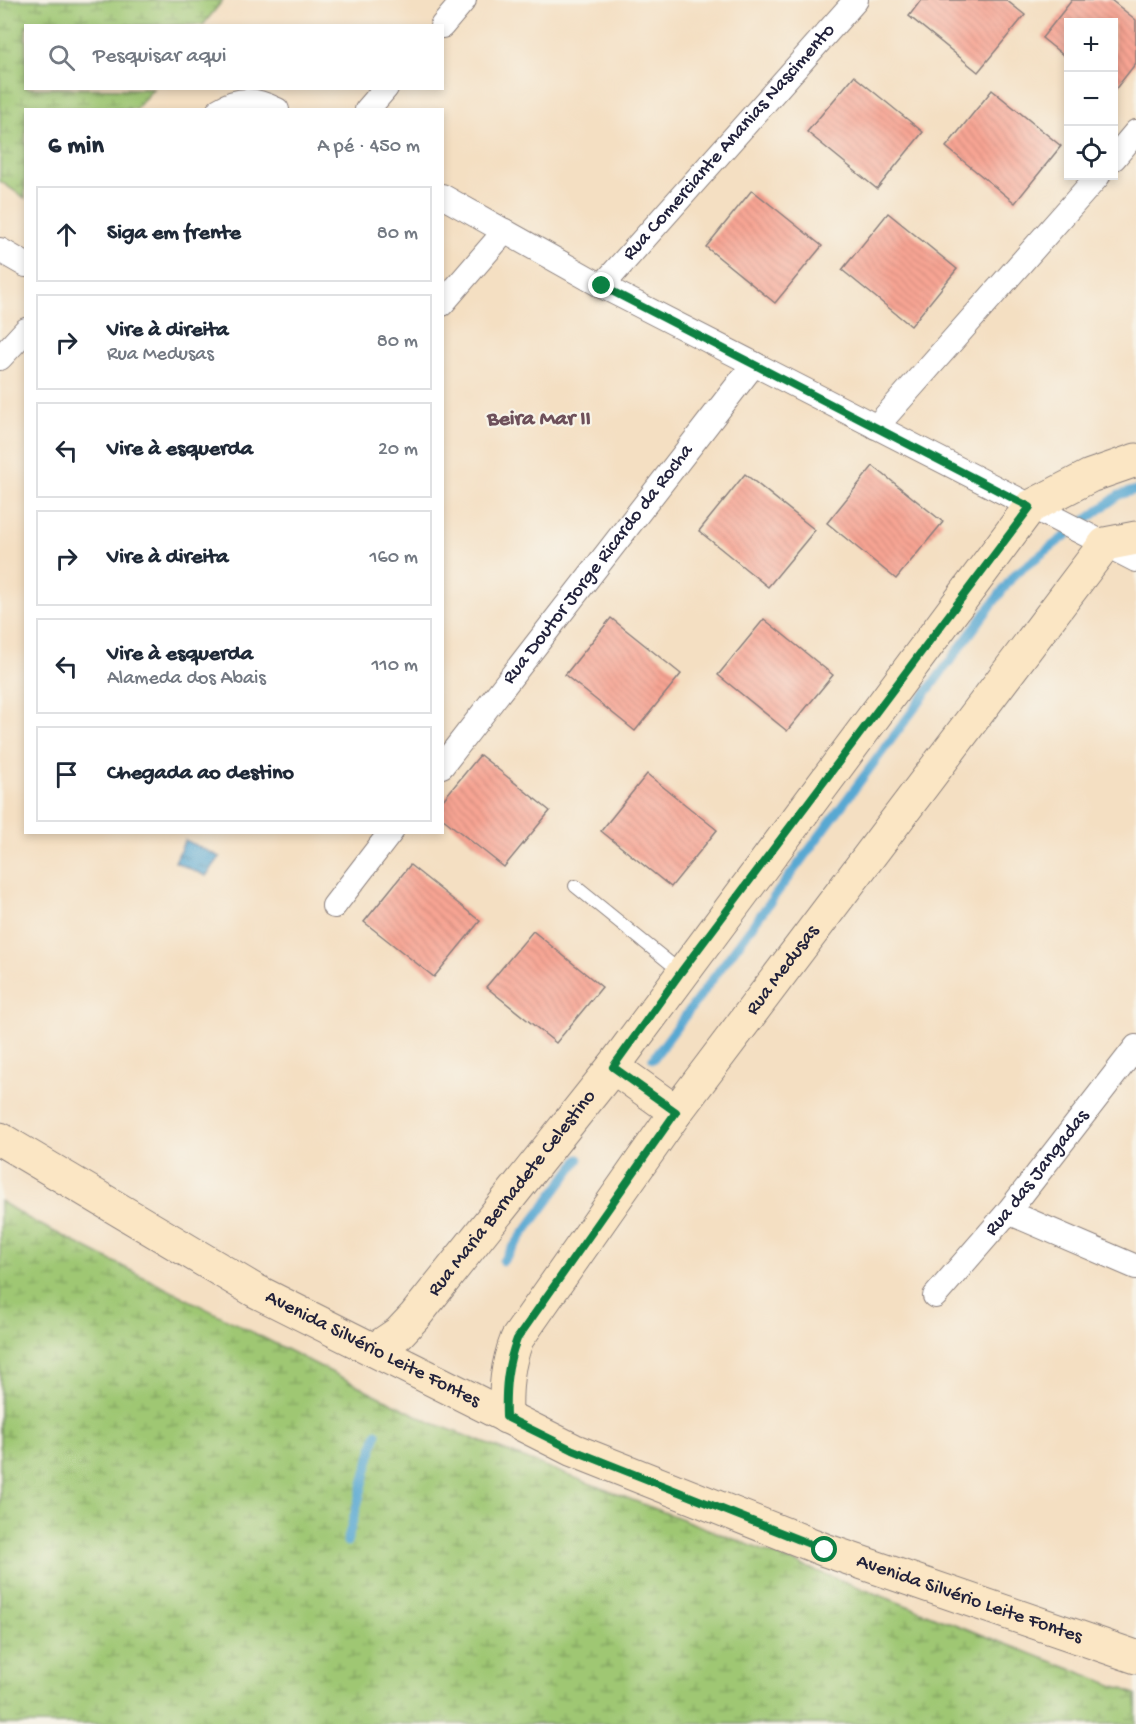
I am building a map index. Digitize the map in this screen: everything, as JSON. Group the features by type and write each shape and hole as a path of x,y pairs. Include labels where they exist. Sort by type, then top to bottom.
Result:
{"street":[{"path":"444,24 464,0"},
{"name":"Rua Comerciante Ananias Nascimento","path":"602,286 856,0"},
{"path":"369,108 384,90"},
{"path":"223,108 243,99 272,108"},
{"path":"1118,152 1136,132"},
{"path":"876,427 1094,180"},
{"path":"444,197 602,286 1033,509 1111,541 1136,560"},
{"path":"444,302 505,231"},
{"path":"0,250 24,264"},
{"path":"0,358 24,332"},
{"name":"Rua Doutor Jorge Ricardo da Rocha","path":"444,763 754,364"},
{"path":"1033,509 1090,476 1136,460"},
{"name":"Rua Maria Bernadete Celestino","path":"374,1350 399,1333 415,1316 613,1067 681,972 1033,509"},
{"name":"Rua Medusas","path":"506,1417 505,1385 509,1359 517,1339 676,1112 1111,541"},
{"path":"334,906 389,834"},
{"name":"Rua das Jangadas","path":"935,1296 1008,1212 1136,1047"},
{"path":"613,1067 676,1112"},
{"name":"Avenida Silvério Leite Fontes","path":"0,1138 254,1290 573,1450 825,1550 1136,1658"},
{"path":"1008,1212 1136,1267"}],"lane":[{"path":"574,886 681,972"}],"green space":[{"path":"0,0 223,0 204,24 24,24 24,90 152,90 137,108 24,108 24,197 0,181"},
{"path":"0,1201 31,1220 430,1422 1136,1694 1136,1724 0,1724"}],"water":[{"path":"185,840 220,857 206,876 175,862"}],"building":[{"path":"921,0 1006,0 1025,15 978,72 909,16"},
{"path":"1072,0 1111,0 1136,20 1136,63 1118,86 1118,18 1064,18 1064,56 1042,38"},
{"path":"854,76 923,132 877,189 807,132"},
{"path":"992,90 1061,146 1015,203 946,147"},
{"path":"752,190 822,246 775,303 706,247"},
{"path":"888,213 957,269 911,326 842,270"},
{"path":"873,466 943,522 896,579 827,523"},
{"path":"745,474 815,530 768,587 699,531"},
{"path":"611,618 681,674 635,731 565,675"},
{"path":"764,619 833,675 787,731 718,675"},
{"path":"480,755 550,811 504,867 444,820 444,799"},
{"path":"647,774 717,830 671,887 601,831"},
{"path":"410,865 480,921 434,977 364,922"},
{"path":"533,931 602,987 556,1043 486,987"}],"waterway":[{"path":"653,1059 1014,575 1119,495 1136,490"},
{"path":"503,1261 579,1159"},
{"path":"347,1542 377,1433"}],"district":[{"name":"Beira Mar II","path":"539,420"}],"route":[{"path":"602,286 1030,507 681,972 613,1067 676,1112 517,1339 509,1359 505,1385 506,1417 573,1450 825,1550"}]}
